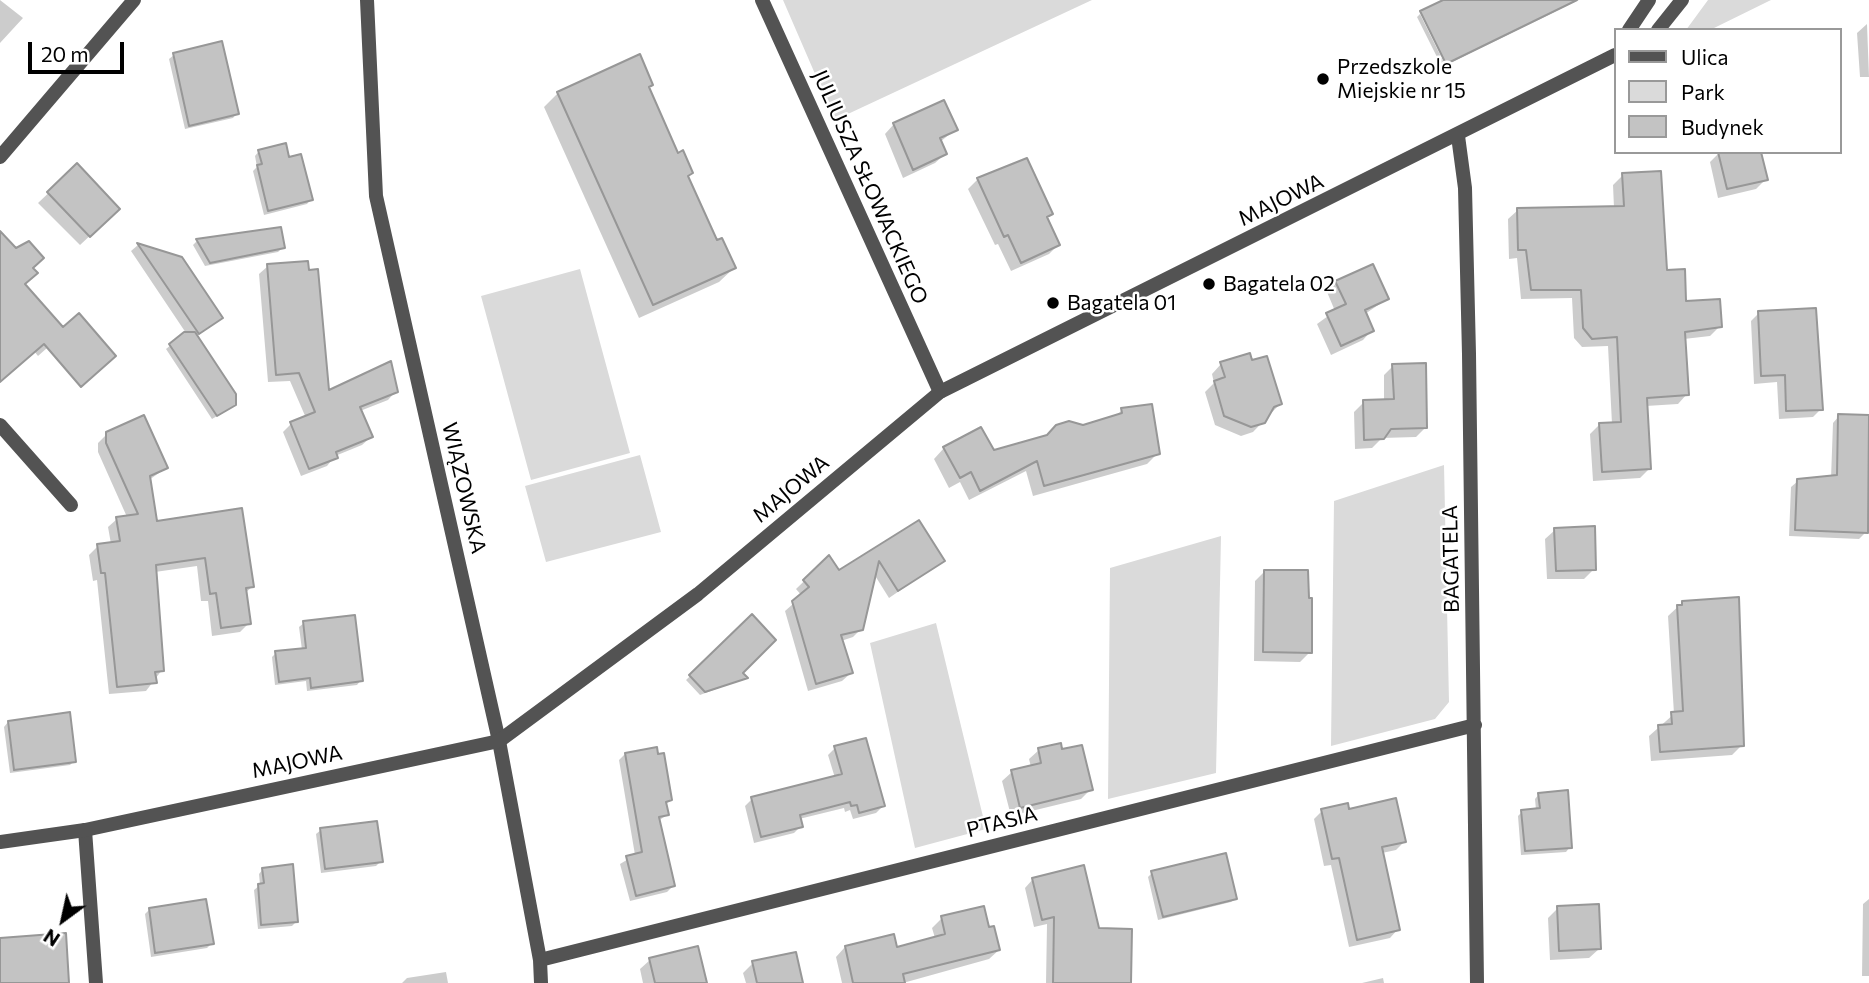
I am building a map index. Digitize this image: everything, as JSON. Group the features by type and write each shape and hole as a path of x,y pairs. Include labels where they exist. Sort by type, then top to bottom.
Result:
{"street":[{"path":"0,157 134,0"},
{"name":"WIĄZOWSKA","path":"367,0 376,196 499,741 540,960 541,983"},
{"name":"JULIUSZA SŁOWACKIEGO","path":"762,0 940,392"},
{"path":"1630,28 1649,0"},
{"path":"1660,28 1682,0"},
{"name":"MAJOWA","path":"0,842 85,830 499,741 698,594 940,392 1458,136 1612,54"},
{"name":"BAGATELA","path":"1458,136 1465,188 1477,983"},
{"path":"0,425 71,505"},
{"name":"PTASIA","path":"540,960 1475,725"},
{"path":"85,830 96,983"}],"green space":[{"path":"783,0 1092,0 835,120"},
{"path":"1708,0 1771,0 1714,28 1687,28"},
{"path":"580,269 630,453 531,480 481,296"},
{"path":"640,455 661,532 546,562 525,486"},
{"path":"1444,465 1449,702 1435,719 1331,746 1334,501"},
{"path":"1221,536 1216,773 1108,799 1110,568"},
{"path":"936,623 986,829 915,848 870,643"}],"building":[{"path":"1443,0 1577,0 1446,64 1420,11"},
{"path":"222,41 239,114 189,126 173,53"},
{"path":"640,54 653,85 649,87 678,153 683,150 693,173 688,176 717,240 722,238 736,268 653,305 557,92"},
{"path":"944,100 958,130 940,138 947,154 913,170 893,123"},
{"path":"286,143 289,157 301,154 313,200 268,211 257,165 262,164 258,150"},
{"path":"1718,154 1762,154 1768,180 1727,189"},
{"path":"1027,158 1053,214 1047,217 1060,245 1021,263 1008,235 1004,237 977,178"},
{"path":"77,163 120,209 90,237 47,192"},
{"path":"1661,171 1667,270 1685,269 1686,301 1720,299 1722,327 1685,332 1689,395 1647,398 1651,469 1602,472 1599,423 1621,422 1617,337 1592,339 1583,328 1581,290 1531,290 1526,250 1518,250 1517,208 1624,206 1622,173"},
{"path":"281,227 285,248 210,263 196,239"},
{"path":"0,231 16,248 29,241 44,258 33,268 38,273 25,284 63,327 79,313 116,356 81,387 44,344 0,382"},
{"path":"137,243 182,257 223,318 199,334"},
{"path":"308,261 309,270 318,269 329,390 391,361 398,392 360,407 373,437 336,452 338,458 309,469 290,422 315,412 299,373 276,375 267,264"},
{"path":"1373,264 1389,299 1365,310 1374,331 1341,346 1326,313 1346,304 1335,281"},
{"path":"1816,308 1823,410 1786,411 1785,375 1761,376 1758,311"},
{"path":"184,332 195,332 236,394 236,405 217,416 169,344"},
{"path":"1250,353 1252,360 1267,356 1282,404 1274,407 1265,423 1251,427 1224,416 1214,381 1225,377 1220,362"},
{"path":"1426,363 1427,428 1391,429 1384,439 1364,440 1363,400 1394,399 1392,364"},
{"path":"1152,404 1160,454 1044,486 1037,461 980,491 971,472 960,478 943,447 981,427 994,450 1047,435 1056,425 1069,421 1083,425 1122,413 1121,408"},
{"path":"1838,414 1869,415 1868,533 1795,530 1797,479 1837,475"},
{"path":"144,415 168,468 150,476 157,521 242,508 254,587 246,588 251,624 221,628 216,593 210,594 205,558 156,565 164,671 155,672 157,683 117,687 105,573 101,573 97,544 120,541 116,517 138,514 106,443 106,432"},
{"path":"919,520 945,561 898,591 879,561 863,630 841,635 853,673 816,684 792,601 809,587 803,580 829,555 839,570"},
{"path":"1595,526 1596,570 1556,571 1554,528"},
{"path":"1264,570 1308,570 1309,598 1312,598 1312,653 1263,652"},
{"path":"1739,597 1744,746 1660,752 1658,725 1672,724 1671,712 1683,711 1677,605 1682,605 1682,601"},
{"path":"752,614 776,640 743,673 748,678 705,692 689,675"},
{"path":"355,615 363,681 311,688 310,678 279,682 275,651 306,648 303,621"},
{"path":"70,712 76,762 14,770 8,721"},
{"path":"866,738 885,806 859,813 857,805 851,806 850,802 800,815 803,827 761,837 751,797 842,774 834,746"},
{"path":"1061,743 1062,749 1082,745 1093,790 1020,808 1011,770 1041,763 1038,748"},
{"path":"657,747 658,754 664,753 672,800 666,802 669,815 659,817 675,886 636,896 626,856 642,852 625,753"},
{"path":"1568,790 1572,848 1525,851 1521,810 1540,808 1538,793"},
{"path":"1396,798 1406,842 1382,847 1400,930 1357,940 1339,858 1332,859 1321,809 1348,803 1349,809"},
{"path":"377,821 383,862 325,869 320,828"},
{"path":"1226,853 1237,899 1163,917 1151,871"},
{"path":"293,864 298,922 261,925 258,884 264,883 262,868"},
{"path":"1084,865 1099,928 1132,929 1131,983 1053,983 1054,917 1042,920 1032,878"},
{"path":"206,899 214,944 155,953 149,908"},
{"path":"1599,904 1601,949 1559,951 1557,906"},
{"path":"984,906 989,927 994,926 1000,950 903,974 905,983 853,983 845,946 894,934 897,947 945,934 941,916"},
{"path":"66,933 69,983 0,983 0,938"},
{"path":"698,946 707,983 655,983 649,958"},
{"path":"796,952 803,983 757,983 752,961"}],"place":[{"name":"Przedszkole Miejskie nr 15","path":"1323,79"},
{"name":"Bagatela 02","path":"1209,284"},
{"name":"Bagatela 01","path":"1053,303"}]}
